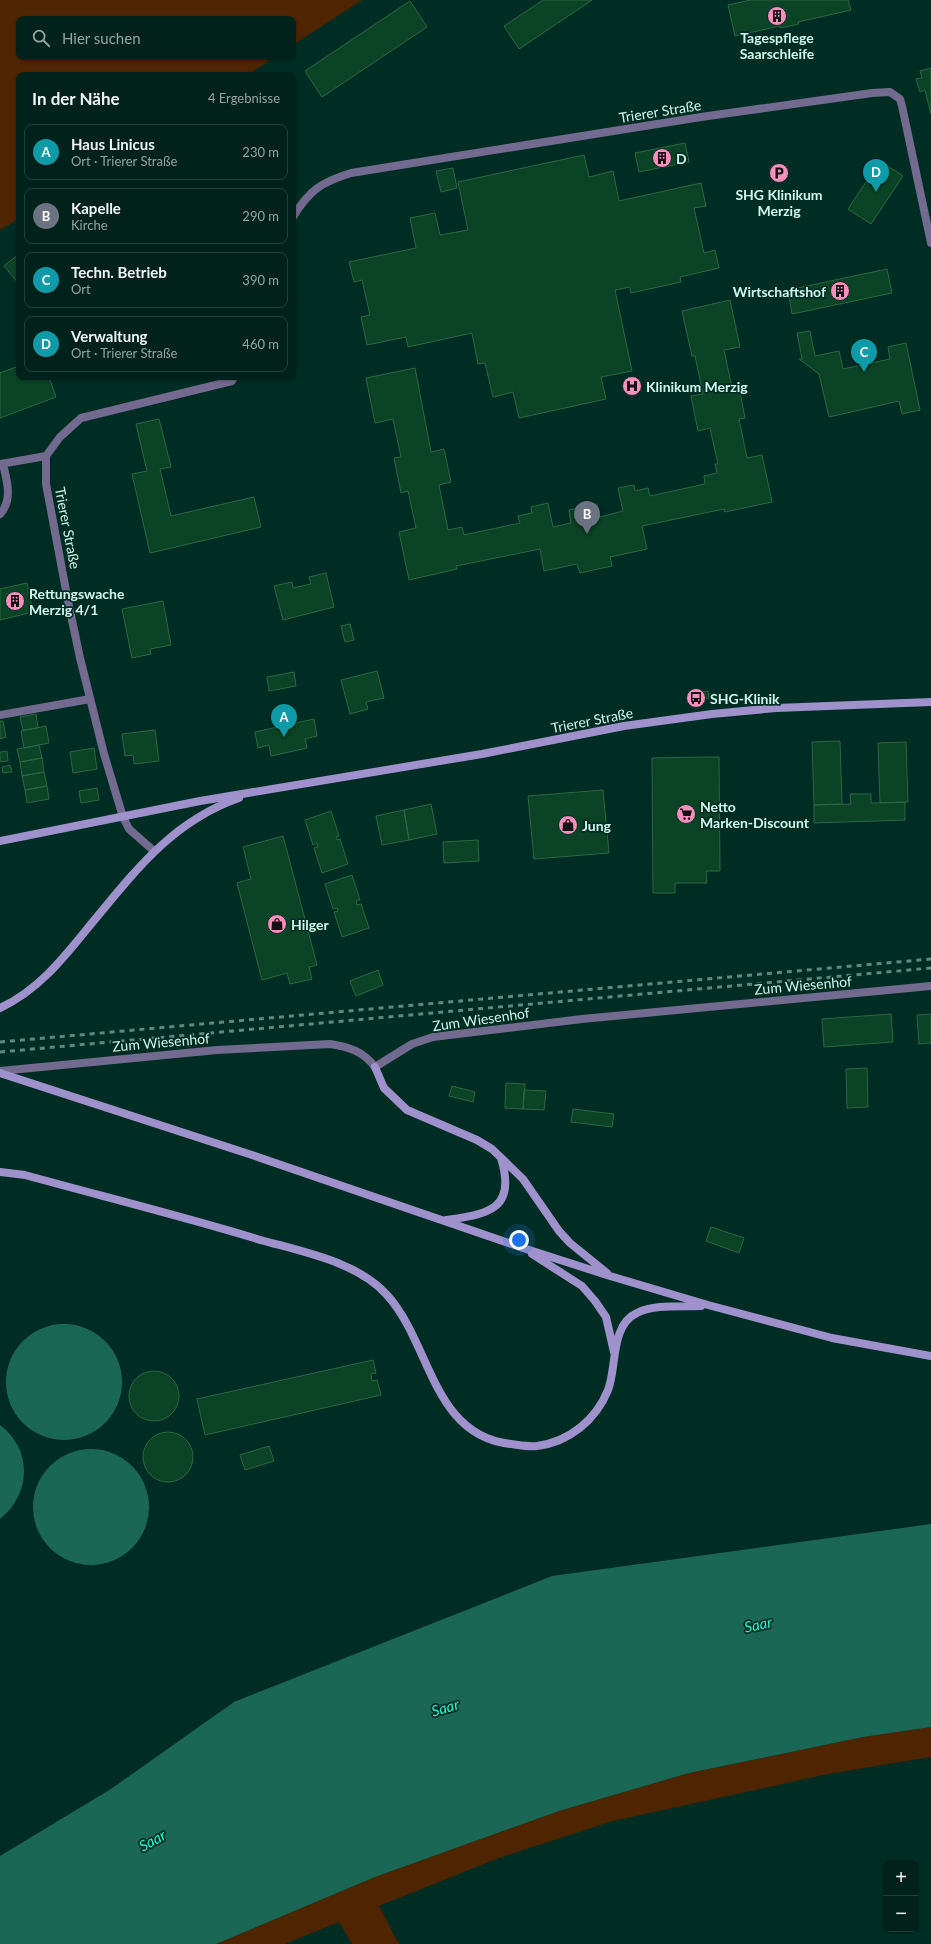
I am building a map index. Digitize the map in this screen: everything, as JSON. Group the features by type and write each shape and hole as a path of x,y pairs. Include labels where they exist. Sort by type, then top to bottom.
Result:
{"main road":[{"name":"Trierer Straße","path":"0,841 59,828 123,818 200,801 482,754 624,726 712,714 776,708 931,702"},
{"name":"Trierer Straße","path":"154,851 201,815 229,802 261,791"},
{"path":"0,1008 30,990 49,974 135,870 154,851"},
{"path":"375,1067 384,1088 407,1110 477,1140 492,1149 523,1179 563,1235 610,1276"},
{"path":"0,1072 610,1276 708,1305 832,1338 931,1356"},
{"path":"444,1220 475,1216 486,1213 496,1206 503,1197 506,1188 505,1171 501,1158"},
{"path":"0,1172 25,1175 196,1221 341,1264 364,1276 387,1294 400,1312 434,1381 456,1417 475,1433 499,1443 536,1446 542,1445 562,1440 590,1421 608,1390 614,1354 622,1328 628,1319 636,1313 649,1309 708,1305"},
{"path":"523,1248 582,1286 606,1317 614,1354"}],"street":[{"name":"Trierer Straße","path":"296,212 313,190 330,180 351,173 709,116 872,92 890,92 900,99 902,106 931,243"},
{"path":"0,514 7,504 8,486 2,464 46,456 60,437 81,418 232,380"},
{"name":"Trierer Straße","path":"46,456 46,484 72,617 104,754 123,818 129,829 154,851"},
{"path":"0,715 90,699"},
{"name":"Zum Wiesenhof","path":"0,1072 218,1050 330,1044 348,1047 361,1053 375,1067 412,1044 433,1037 582,1019 931,986"}],"shaded area":[{"path":"0,0 362,0 296,43 296,16 16,16 16,60 270,60 252,72 16,72 16,221 0,230"},
{"path":"931,1727 931,1757 828,1774 613,1821 499,1858 379,1906 399,1944 352,1944 339,1922 285,1944 216,1944 375,1877 559,1811 689,1773 863,1737"}],"water":[{"path":"64,1324 86,1328 105,1341 118,1360 122,1382 118,1404 105,1423 86,1436 64,1440 42,1436 23,1423 10,1404 6,1382 10,1360 23,1341 42,1328"},
{"path":"0,1425 11,1435 18,1447 23,1459 24,1472 18,1497 10,1509 0,1519"},
{"path":"91,1449 113,1453 132,1466 145,1485 149,1507 145,1529 132,1548 113,1561 91,1565 69,1561 50,1548 37,1529 33,1507 37,1485 50,1466 69,1453"},
{"name":"Saar","path":"931,1524 931,1727 863,1737 689,1773 559,1811 375,1877 216,1944 0,1944 0,1856 111,1789 234,1702 552,1576"}],"building":[{"path":"543,0 592,0 519,49 504,26"},
{"name":"Tagespflege Saarschleife","path":"751,0 848,0 851,10 798,22 799,24 780,28 780,26 735,36 728,5"},
{"path":"410,1 427,27 322,97 305,71"},
{"path":"931,68 931,114 925,90 920,92 916,79 922,78 920,71"},
{"name":"D","path":"685,143 689,162 639,172 635,153"},
{"path":"584,155 589,177 613,171 619,201 701,183 706,206 694,208 704,253 715,250 719,268 680,277 681,282 631,293 630,287 615,290 632,371 601,377 606,399 519,418 513,392 493,397 485,363 478,364 472,333 408,347 406,337 367,345 361,317 370,315 362,280 354,282 349,262 416,248 410,218 435,213 440,235 468,230 458,182"},
{"path":"880,161 903,176 871,224 848,209"},
{"path":"453,168 457,188 441,192 436,171"},
{"path":"16,256 16,280 4,266"},
{"name":"Wirtschaftshof","path":"887,269 892,293 792,314 788,290"},
{"path":"730,300 740,347 724,350 732,388 739,387 745,418 739,419 747,458 762,455 772,502 725,512 724,509 642,526 647,549 610,557 612,566 580,573 577,564 544,571 540,549 456,566 457,569 409,580 399,532 416,528 408,491 401,493 394,458 401,457 393,419 375,423 366,378 415,368 431,452 444,449 451,482 439,485 448,530 462,527 464,535 520,523 518,516 532,513 531,507 548,503 553,527 571,523 569,510 597,504 600,517 623,511 618,488 634,485 635,491 648,488 650,496 705,484 704,476 717,473 715,464 718,464 710,428 698,431 691,396 703,394 695,356 692,356 682,311"},
{"path":"810,331 815,356 839,351 843,369 890,359 888,347 906,343 920,410 902,414 899,401 829,417 819,374 799,359 802,359 797,333"},
{"path":"16,367 16,380 50,380 56,397 0,418 0,373"},
{"path":"159,419 171,467 160,469 171,516 254,497 261,527 150,553 132,474 147,471 136,424"},
{"path":"326,573 334,607 283,620 274,586 292,582 293,588 311,584 309,577"},
{"name":"Rettungswache Merzig 4/1","path":"27,583 33,612 0,620 0,589"},
{"path":"163,601 171,645 150,649 151,654 132,658 122,609"},
{"path":"350,624 354,640 345,642 341,626"},
{"path":"377,671 384,698 366,702 368,709 350,714 341,680"},
{"path":"294,672 296,686 269,691 267,677"},
{"path":"708,691 709,698 699,699 699,693"},
{"path":"36,714 38,728 23,730 20,717"},
{"path":"314,719 317,736 305,739 307,748 271,756 269,745 258,748 255,732"},
{"path":"0,721 3,721 6,737 0,739"},
{"path":"46,726 49,743 24,748 21,731"},
{"path":"155,730 159,761 134,764 133,755 125,756 122,734"},
{"path":"840,741 842,804 814,805 812,742"},
{"path":"906,742 908,802 880,803 878,743"},
{"path":"39,745 42,758 20,762 17,749"},
{"path":"94,748 97,769 73,773 70,752"},
{"path":"7,751 8,761 0,762 0,752"},
{"name":"Netto Marken-Discount","path":"719,757 720,871 706,871 707,883 675,883 675,893 653,893 652,758"},
{"path":"42,758 44,772 22,776 20,762"},
{"path":"10,765 12,772 3,773 2,767"},
{"path":"44,772 47,786 25,790 22,776"},
{"path":"47,786 49,799 27,803 25,790"},
{"path":"97,788 99,800 81,803 79,791"},
{"name":"Jung","path":"603,790 609,853 534,859 528,796"},
{"path":"850,794 871,794 871,803 905,802 905,820 814,823 814,805 851,804"},
{"path":"431,804 437,834 409,840 404,810"},
{"path":"404,810 409,840 382,845 376,816"},
{"path":"331,811 339,836 336,837 337,840 340,839 348,864 322,873 314,848 318,847 317,843 313,845 305,820"},
{"name":"Hilger","path":"283,836 317,965 309,967 312,979 290,984 287,973 262,980 237,883 251,879 243,847"},
{"path":"478,840 479,861 444,863 443,842"},
{"path":"352,875 360,900 356,901 357,905 361,904 369,928 342,937 334,912 338,911 337,908 333,909 325,884"},
{"path":"378,970 383,985 356,996 350,981"},
{"path":"891,1014 893,1042 824,1047 822,1019"},
{"path":"931,1014 931,1043 919,1044 917,1015"},
{"path":"867,1068 868,1107 847,1108 846,1069"},
{"path":"506,1083 525,1084 523,1109 505,1108"},
{"path":"452,1086 475,1092 473,1102 449,1096"},
{"path":"524,1090 546,1091 544,1110 523,1109"},
{"path":"573,1109 614,1114 612,1127 571,1122"},
{"path":"711,1227 744,1238 739,1253 706,1241"},
{"path":"373,1360 376,1373 371,1374 372,1381 377,1380 381,1395 205,1435 197,1399"},
{"path":"149,1371 159,1371 172,1378 179,1391 179,1401 172,1414 159,1421 149,1421 140,1417 133,1410 129,1401 129,1391 133,1382 140,1375"},
{"path":"163,1432 173,1432 186,1439 193,1452 193,1462 186,1475 173,1482 163,1482 154,1478 147,1471 143,1462 143,1452 147,1443 154,1436"},
{"path":"269,1446 274,1461 245,1470 240,1455"}],"railway":[{"path":"0,1042 931,959"},
{"path":"0,1052 931,968"}],"place":[{"name":"Tagespflege Saarschleife","path":"777,16"},
{"name":"D","path":"662,158"},
{"name":"SHG Klinikum Merzig","path":"779,173"},
{"name":"Verwaltung","path":"876,192"},
{"name":"Wirtschaftshof","path":"840,291"},
{"name":"Techn. Betrieb","path":"864,372"},
{"name":"Klinikum Merzig","path":"632,386"},
{"name":"Kapelle","path":"587,534"},
{"name":"Rettungswache Merzig 4/1","path":"15,601"},
{"name":"SHG-Klinik","path":"696,698"},
{"name":"Haus Linicus","path":"284,737"},
{"name":"Netto Marken-Discount","path":"686,814"},
{"name":"Jung","path":"568,825"},
{"name":"Hilger","path":"277,924"}]}
